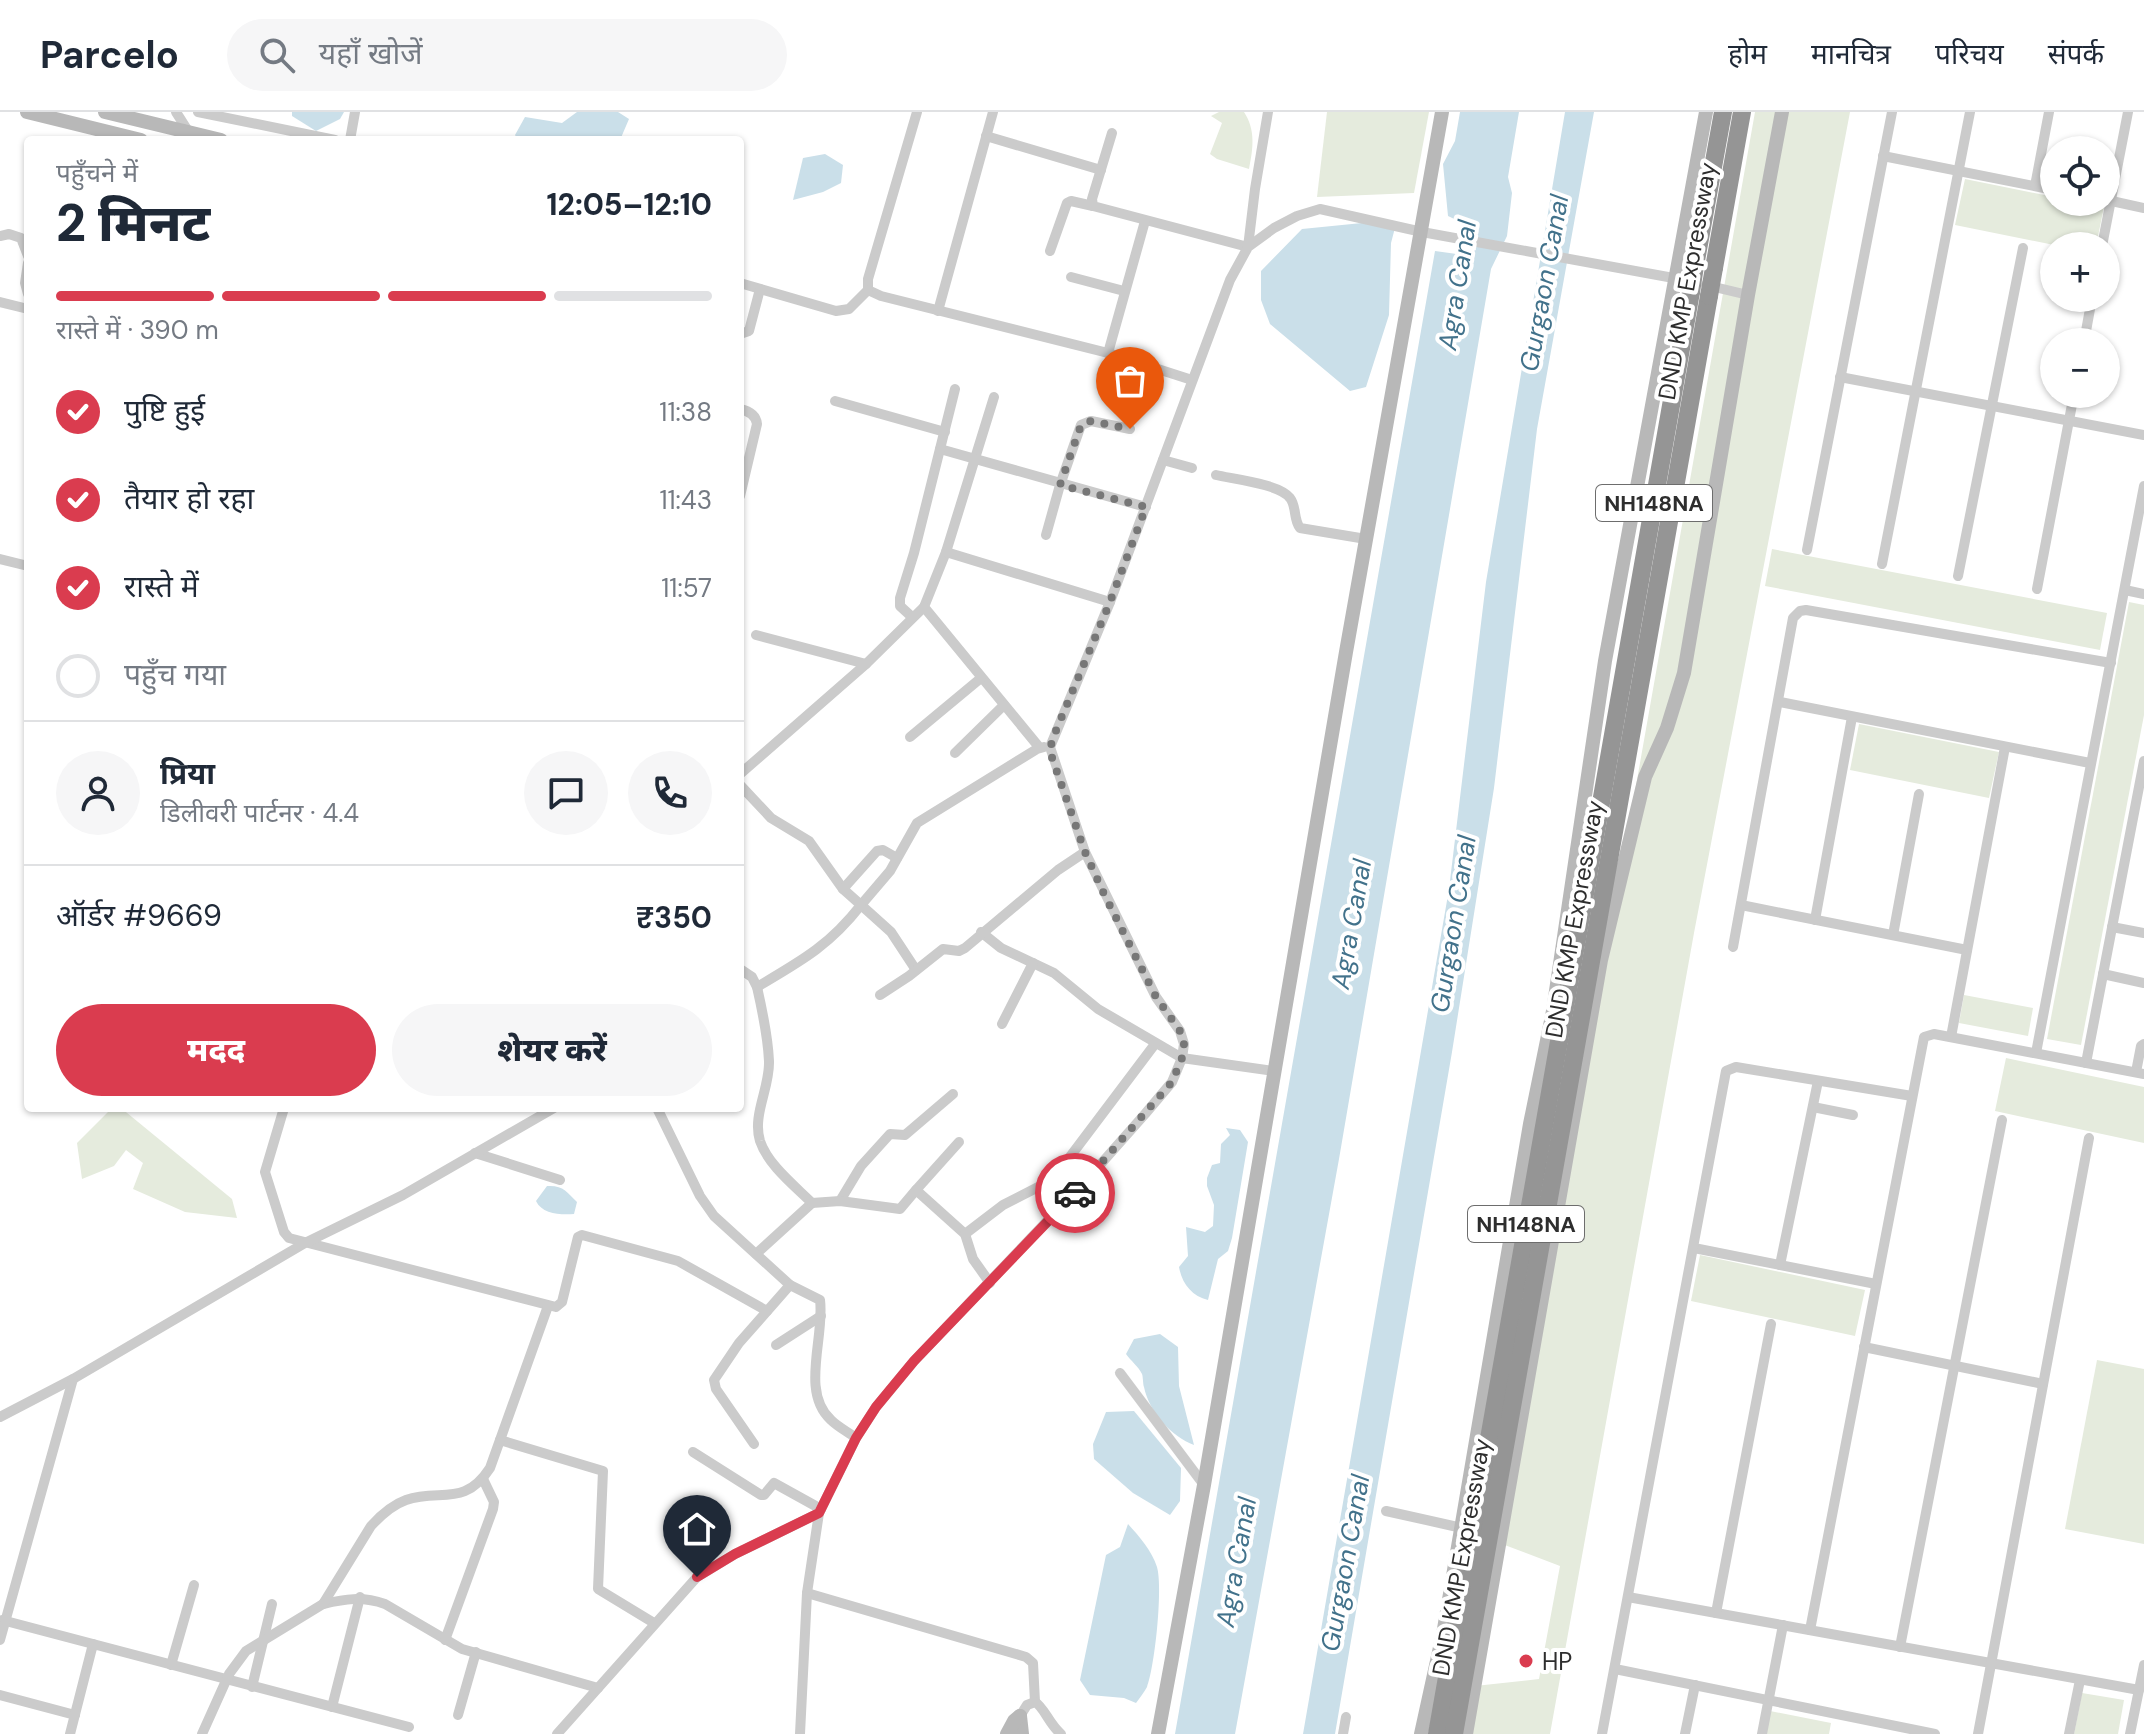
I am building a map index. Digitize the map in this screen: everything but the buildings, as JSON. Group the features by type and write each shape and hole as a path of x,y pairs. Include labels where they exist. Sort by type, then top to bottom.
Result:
{"highway":[{"name":"DND KMP Expressway","path":"1705,267 1723,112"},
{"name":"DND KMP Expressway","path":"1437,1734 1705,267 1742,112"},
{"name":"DND KMP Expressway","path":"1454,1734 1625,714"}],"street":[{"path":"27,112 125,136"},
{"path":"105,112 206,136"},
{"path":"176,112 188,131"},
{"path":"198,112 315,136"},
{"path":"351,136 355,112"},
{"path":"744,284 836,311 849,309 868,290 868,279 917,112"},
{"path":"938,311 993,112"},
{"path":"757,987 822,948 883,881 917,823 1045,747 1110,602 1230,280 1248,247 1268,112"},
{"path":"1158,1734 1204,1485 1366,539 1425,232 1442,112"},
{"path":"1421,1734 1444,1629 1530,1124 1553,1011 1605,661 1671,276 1706,112"},
{"path":"1466,1734 1601,960 1645,777 1667,728 1684,673 1782,112"},
{"path":"1807,550 1892,112"},
{"path":"1882,564 1970,112"},
{"path":"2035,186 2049,112"},
{"path":"2120,147 2128,112"},
{"path":"1093,206 1092,199 1112,133"},
{"path":"986,136 1101,170"},
{"path":"1883,156 2040,187"},
{"path":"1050,251 1067,203 1071,201 1248,247"},
{"path":"2120,203 2144,208"},
{"path":"1248,247 1274,228 1316,209 1671,276 1748,295"},
{"path":"1108,353 1145,221"},
{"path":"0,236 9,234 21,238 24,246"},
{"path":"1958,576 2023,248"},
{"path":"1071,277 1124,291"},
{"path":"744,333 751,326 760,289"},
{"path":"868,290 938,311 1108,353 1192,380"},
{"path":"0,302 24,308"},
{"path":"1840,377 2144,435"},
{"path":"912,617 899,601 955,389"},
{"path":"744,771 866,664 924,607 946,552 994,397"},
{"path":"835,401 945,432"},
{"path":"2037,589 2071,408"},
{"path":"744,410 750,412 757,424 744,479"},
{"path":"1046,535 1081,425 1091,421 1130,429"},
{"path":"940,449 1146,507"},
{"path":"1163,460 1192,468"},
{"path":"1216,475 1283,491 1293,502 1296,524 1300,528 1366,539"},
{"path":"2036,1053 2144,486"},
{"path":"946,552 1110,602"},
{"path":"0,559 24,565"},
{"path":"2125,590 2144,594"},
{"path":"800,1734 807,1593 820,1511 856,1438 876,1407 914,1361 990,1283 1172,1082 1184,1044 1180,1031 1156,997 1085,852 1045,747 1004,705 924,607"},
{"path":"1733,947 1793,618 1800,611 2111,663"},
{"path":"756,635 866,664"},
{"path":"910,737 981,678"},
{"path":"1780,702 2090,763"},
{"path":"955,753 1004,705"},
{"path":"1815,920 1852,717"},
{"path":"1951,1037 2005,747"},
{"path":"2086,1063 2144,761"},
{"path":"744,789 771,818 809,841 843,889 891,932 916,970"},
{"path":"1893,935 1919,794"},
{"path":"843,889 879,850 897,858"},
{"path":"880,995 943,949 963,949 1066,864 1085,852"},
{"path":"1741,905 1967,950"},
{"path":"2112,927 2144,933"},
{"path":"981,932 1001,948 1054,973 1098,1009 1182,1058 1274,1071"},
{"path":"1002,1024 1033,963"},
{"path":"744,972 752,977 757,987 769,1062 758,1122 760,1140 782,1172 812,1203"},
{"path":"2103,974 2144,983"},
{"path":"1810,1630 1924,1037 1934,1034 2140,1073 2141,1046 2144,1044"},
{"path":"965,1234 1003,1205 1046,1183 1060,1170 1155,1044"},
{"path":"1602,1734 1726,1071 1736,1067 1912,1096"},
{"path":"1780,1265 1818,1081"},
{"path":"840,1201 861,1166 890,1134 905,1135 953,1094"},
{"path":"1813,1107 1853,1115"},
{"path":"283,1112 265,1172 284,1232 289,1238 556,1307 562,1302 578,1237 582,1235 678,1261 767,1311"},
{"path":"0,1417 73,1379 305,1243 403,1195 547,1112"},
{"path":"659,1112 700,1196 714,1216 790,1285 819,1299 821,1334 815,1377 817,1398 832,1422 856,1438"},
{"path":"1900,1647 2002,1120"},
{"path":"1978,1734 2089,1138"},
{"path":"756,1254 812,1203 840,1201 900,1209 959,1142"},
{"path":"475,1153 560,1180"},
{"path":"916,1190 965,1234 973,1259 990,1283"},
{"path":"1694,1248 1876,1284"},
{"path":"754,1444 716,1389 714,1380 739,1343 790,1285"},
{"path":"323,1604 371,1526 392,1507 408,1499 455,1496 483,1479 490,1468 548,1306"},
{"path":"776,1345 821,1316"},
{"path":"1716,1613 1771,1324"},
{"path":"1864,1347 2043,1384"},
{"path":"1120,1373 1204,1485"},
{"path":"0,1640 3,1620 73,1379"},
{"path":"500,1440 603,1471 598,1589 654,1623"},
{"path":"693,1452 761,1495 776,1484 820,1511"},
{"path":"445,1640 493,1509 492,1496 483,1479"},
{"path":"557,1734 697,1577 820,1511"},
{"path":"1386,1511 1462,1528"},
{"path":"171,1665 194,1585"},
{"path":"807,1593 1026,1657 1033,1663 1035,1702"},
{"path":"202,1734 226,1680 246,1651 323,1604 360,1597 385,1604 462,1649 598,1688"},
{"path":"332,1707 360,1597"},
{"path":"1628,1597 2139,1690"},
{"path":"252,1687 272,1604"},
{"path":"3,1620 409,1727"},
{"path":"1762,1734 1783,1625"},
{"path":"70,1734 93,1644"},
{"path":"458,1715 476,1652"},
{"path":"2130,1734 2144,1665"},
{"path":"1615,1669 1935,1734"},
{"path":"2069,1734 2080,1680"},
{"path":"1685,1734 1695,1685"},
{"path":"0,1695 75,1715"},
{"path":"1007,1734 1027,1705 1035,1702"},
{"path":"1035,1702 1050,1725 1061,1734"},
{"path":"1020,1716 1022,1734"},
{"path":"1343,1734 1346,1717"}],"shaded area":[{"path":"1219,112 1244,112 1248,119 1252,140 1249,169 1210,154 1222,123 1211,116"},
{"path":"1327,112 1429,112 1414,193 1317,197"},
{"path":"1755,112 1850,112 1694,933 1550,1734 1466,1734 1475,1686 1539,1679 1560,1566 1502,1544"},
{"path":"1965,179 2040,194 2040,216 2102,216 2099,232 2040,232 2040,242 1955,225"},
{"path":"1772,549 2107,613 2100,650 1765,586"},
{"path":"2129,602 2144,605 2144,715 2081,1045 2047,1039"},
{"path":"1859,724 1999,752 1989,798 1850,770"},
{"path":"1964,995 2033,1008 2028,1036 1959,1023"},
{"path":"2006,1058 2144,1087 2144,1143 1995,1111"},
{"path":"108,1112 126,1112 232,1199 237,1218 185,1212 133,1189 143,1163 126,1150 114,1166 82,1179 77,1143"},
{"path":"1700,1255 1865,1290 1855,1336 1691,1301"},
{"path":"2097,1360 2144,1369 2144,1544 2065,1529"},
{"path":"2082,1693 2124,1700 2118,1734 2074,1734"},
{"path":"1770,1711 1831,1723 1829,1734 1765,1734"}],"water":[{"path":"292,112 344,112 340,119 316,131 292,116"},
{"path":"577,112 618,112 629,119 622,136 515,135 525,117 562,123"},
{"path":"1460,112 1519,112 1508,177 1512,193 1507,236 1491,269 1339,1159 1235,1734 1175,1734 1435,251 1464,255 1476,250 1469,226 1448,216 1443,164 1455,141"},
{"name":"Gurgaon Canal","path":"1565,112 1594,112 1537,429 1494,788 1452,1052 1335,1734 1303,1734 1449,889 1486,582"},
{"path":"825,154 843,165 841,183 823,192 793,200 803,158"},
{"path":"1372,222 1396,224 1391,243 1389,315 1366,387 1350,391 1270,324 1261,300 1261,271 1302,229"},
{"path":"1226,1128 1240,1130 1248,1142 1232,1238 1228,1251 1218,1259 1208,1300 1197,1296 1189,1288 1179,1267 1188,1256 1186,1227 1205,1232 1213,1226 1214,1205 1207,1178 1212,1165 1220,1163 1221,1144 1230,1135"},
{"path":"547,1186 561,1188 577,1202 574,1214 552,1213 542,1209 536,1201"},
{"path":"1160,1334 1178,1347 1179,1386 1194,1445 1178,1436 1156,1414 1147,1396 1142,1374 1126,1354 1134,1339"},
{"path":"1134,1411 1181,1468 1180,1501 1170,1515 1133,1493 1094,1459 1093,1444 1106,1412"},
{"path":"1128,1524 1152,1555 1159,1577 1153,1662 1147,1687 1136,1703 1124,1698 1090,1695 1080,1680 1106,1555 1120,1547"}],"waterway":[{"name":"Agra Canal","path":"1459,266 1468,215"}],"way so far":[{"path":"1075,1193 1172,1082 1184,1044 1173,1019 1156,997 1104,894 1085,852 1050,752 1052,740 1146,507 1060,485 1081,425 1091,421 1130,429"}],"place":[{"name":"HP","path":"1526,1661"}],"route":[{"path":"697,1577 735,1554 819,1513 856,1438 876,1407 914,1361 1075,1193"}]}
